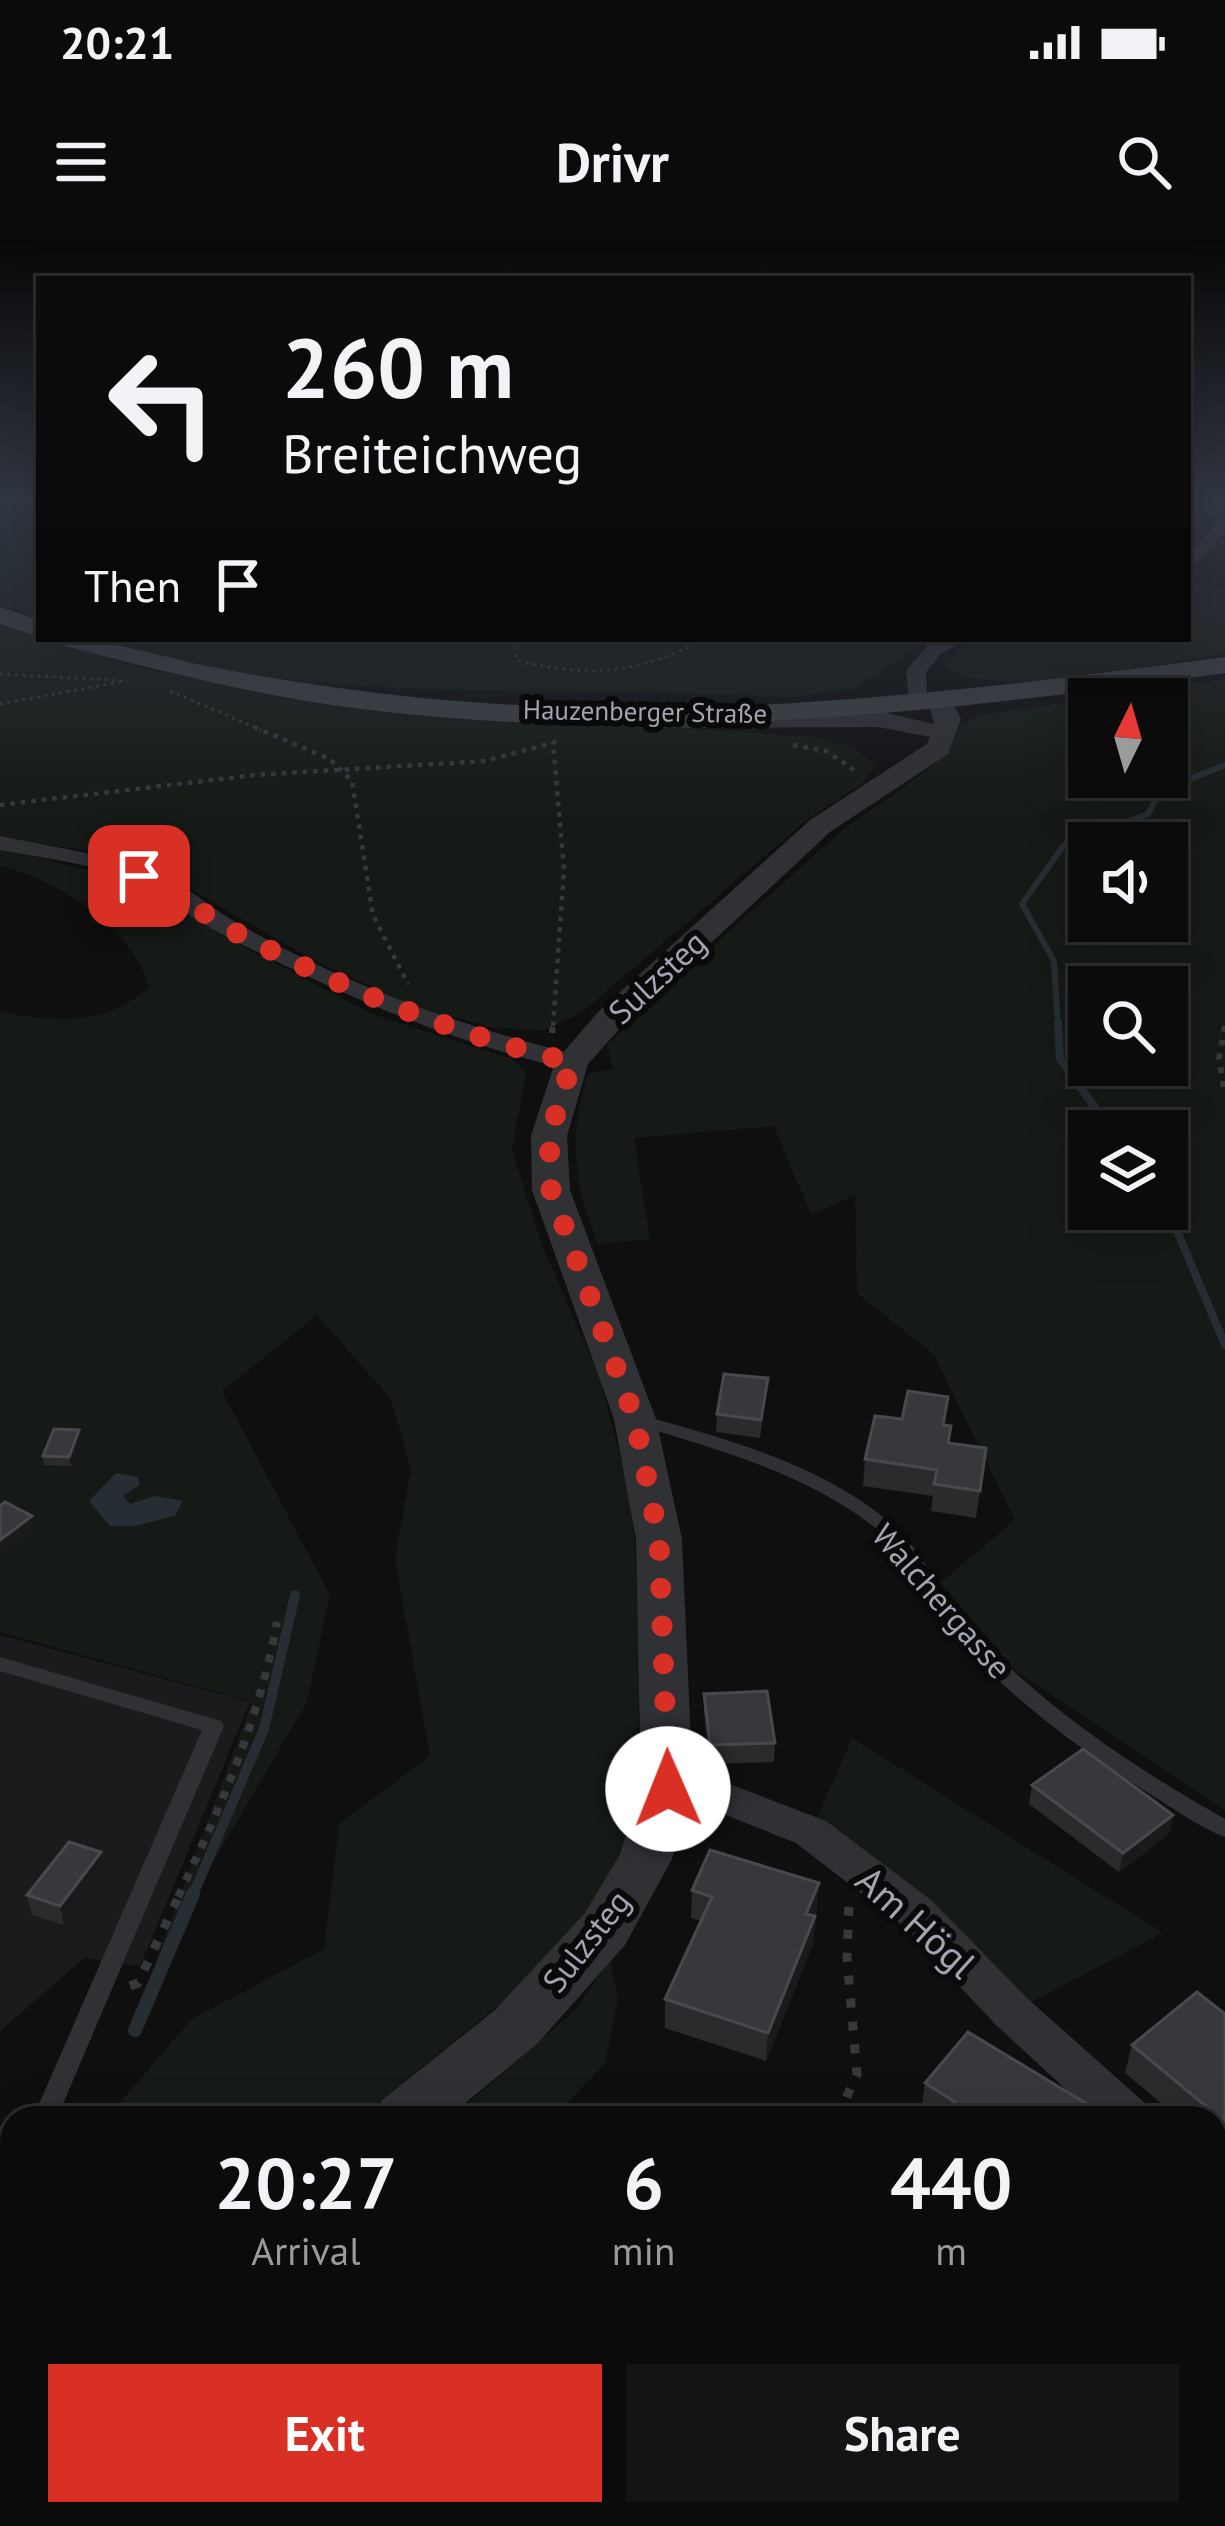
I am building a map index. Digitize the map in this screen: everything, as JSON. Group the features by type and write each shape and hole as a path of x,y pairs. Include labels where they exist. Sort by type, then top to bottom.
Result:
{"main road":[{"path":"0,615 36,628"},
{"name":"Hauzenberger Straße","path":"83,642 280,688 424,704 622,716 931,722 1225,665"}],"street":[{"path":"931,722 926,658 953,642"},
{"name":"Sulzsteg","path":"418,2106 516,2027 605,1929 645,1859 668,1789 659,1539 635,1419 551,1190 549,1136 572,1062 611,1018 931,722"},
{"path":"0,843 113,866 165,886 230,929 318,973 505,1046 572,1062"},
{"name":"Am Högl","path":"668,1789 727,1798 811,1832 916,1912 1012,2012 1117,2106"}],"lane":[{"name":"Walchergasse","path":"635,1419 772,1466 825,1489 884,1526 945,1615 1007,1681 1225,1829"},
{"path":"0,1664 214,1726 50,2106"}],"path":[{"path":"514,642 517,660 558,673 602,678 668,660 699,642"},
{"path":"0,674 146,685"},
{"path":"0,704 127,680"},
{"path":"165,689 330,759 352,781 373,915 404,982 425,992"},
{"path":"0,805 485,760 576,739"},
{"path":"553,742 564,870 551,1048 572,1062"},
{"path":"784,744 826,751 849,770"},
{"path":"1225,1025 1219,1058 1225,1095"},
{"path":"98,1996 139,1983 238,1768 264,1692 277,1622"},
{"path":"811,1832 849,1901 847,1958 857,2074 842,2106"}],"shaded area":[{"path":"2,605 36,605 36,618"},
{"path":"1191,605 1225,605 1225,654 1037,681 967,677 945,666 963,647 979,642 1191,642"},
{"path":"0,625 36,636 36,642 57,642 148,669 353,707 817,737 854,748 875,764 864,782 806,821 581,1013 543,1031 490,1027 411,1005 314,960 162,873 85,850 0,838"},
{"path":"107,642 934,642 854,689 787,698 352,686 180,662"},
{"path":"1225,679 1225,1810 1014,1670 940,1583 1015,1520 934,1355 857,1293 855,1195 811,1215 774,1126 634,1138 650,1239 598,1244 583,1201 576,1160 577,1119 588,1074 613,1069 607,1045 838,834 940,758 960,725 978,715 1068,702 1068,798 1188,798 1188,684"},
{"path":"0,848 113,876 175,903 221,935 372,1014 511,1059 526,1072 512,1150 543,1248 599,1375 633,1506 640,1669 634,1810 607,1888 514,1993 374,2106 116,2106 192,2019 324,1949 339,1824 430,1756 395,1559 411,1470 391,1399 317,1315 222,1391 330,1595 307,1702 156,1960 252,1702 0,1632 0,1012 60,1019 97,1015 133,1000 149,987 127,945 90,909 46,882 0,866"},
{"path":"116,1473 138,1477 140,1485 123,1496 130,1504 155,1496 183,1501 175,1516 135,1526 110,1526 89,1501"},
{"path":"0,1635 250,1702 140,1966 84,1958 0,2031"},
{"path":"852,1738 1163,1933 1012,2012 811,1832"},
{"path":"610,1960 618,1998 605,2063 565,2106 465,2106 574,2011"}],"building":[{"path":"724,1374 768,1378 761,1420 717,1414"},
{"path":"908,1391 948,1397 943,1425 951,1426 948,1443 986,1448 980,1491 934,1484 937,1470 865,1459 875,1416 902,1419"},
{"path":"54,1429 79,1430 69,1457 43,1456"},
{"path":"5,1502 32,1516 0,1540 0,1506"},
{"path":"767,1691 775,1743 710,1745 704,1694"},
{"path":"1083,1749 1173,1815 1123,1853 1032,1785"},
{"path":"69,1842 101,1852 60,1906 27,1895"},
{"path":"710,1850 819,1883 806,1914 815,1916 768,2033 665,1999 712,1897 692,1890"},
{"path":"1197,1992 1225,2014 1225,2106 1206,2106 1132,2045"},
{"path":"968,2032 1087,2104 961,2106 925,2083"}],"waterway":[{"path":"1058,1026 1054,961 1022,904 1064,845 1148,814 1160,791 1225,765"},
{"path":"1058,1023 1060,1059 1097,1110"},
{"path":"1177,1230 1225,1345"},
{"path":"192,1897 264,1729 295,1595"},
{"path":"135,2030 193,1894"}],"route":[{"path":"139,876 165,886 230,929 350,987 505,1046 572,1062 549,1136 551,1190 635,1419 659,1539 668,1789"}]}
